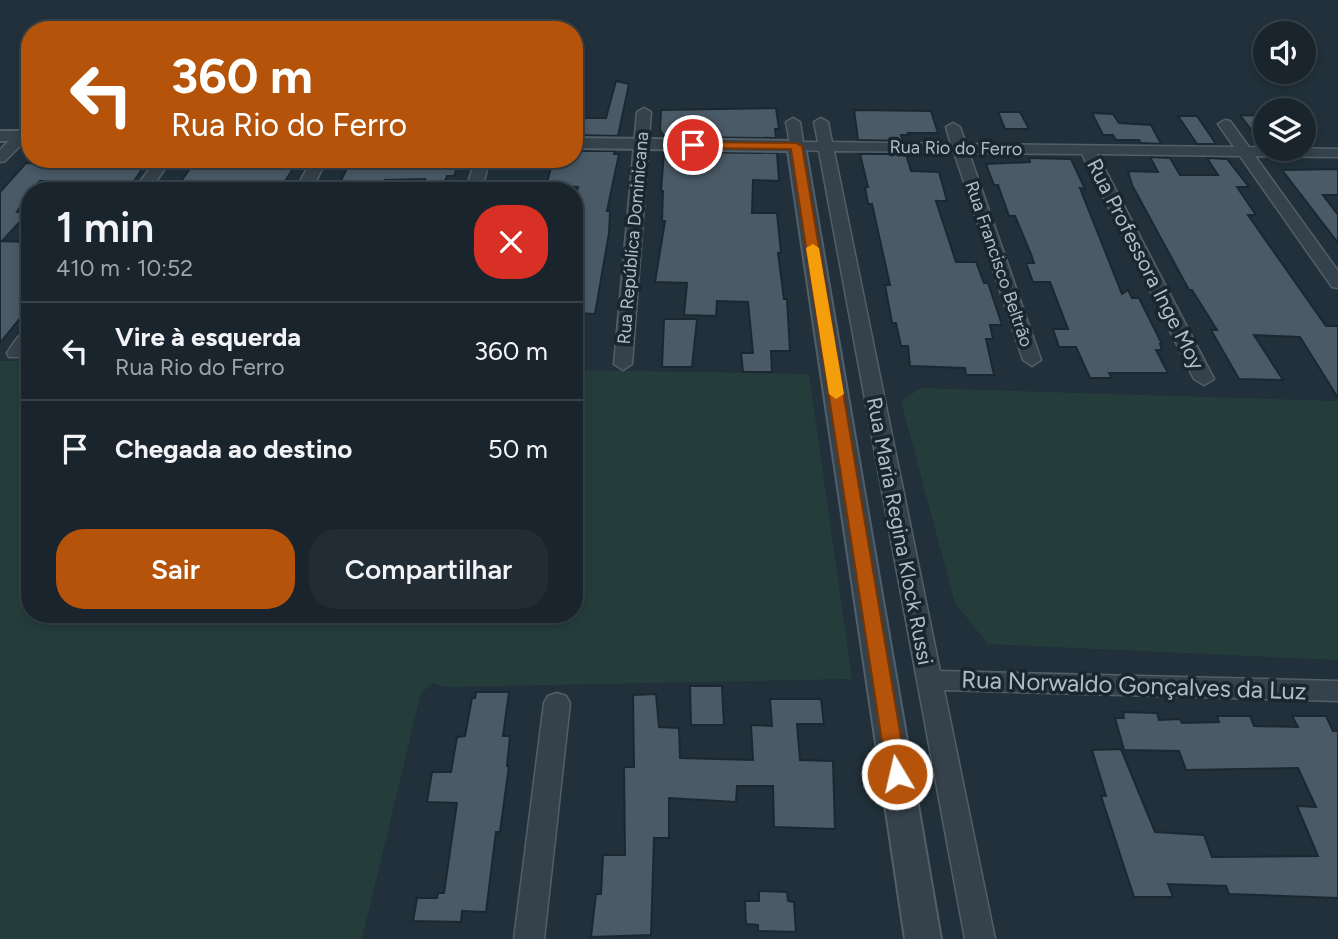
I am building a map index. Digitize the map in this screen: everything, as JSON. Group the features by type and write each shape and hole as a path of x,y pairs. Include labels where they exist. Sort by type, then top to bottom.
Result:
{"street":[{"name":"Rua República Dominicana","path":"623,364 644,112"},
{"name":"Rua Maria Regina Klock Russi","path":"821,122 980,939"},
{"path":"1226,124 1338,283"},
{"name":"Rua Francisco Beltrão","path":"953,127 1032,360"},
{"path":"0,136 21,134"},
{"name":"Rua Rio do Ferro","path":"583,143 641,144 795,134 825,146 1338,153"},
{"name":"Rua Maria Regina Klock Russi","path":"795,134 923,939"},
{"path":"0,158 21,139"},
{"name":"Rua Professora Inge Moy","path":"1087,150 1205,379"},
{"path":"16,353 21,347"},
{"name":"Rua Norwaldo Gonçalves da Luz","path":"929,680 1338,691"},
{"path":"529,939 557,703"}],"green space":[{"path":"0,361 21,361 21,623 583,623 583,370 809,374 852,679 445,687 433,683 421,693 362,939 0,939"},
{"path":"921,388 1338,401 1338,660 988,644 955,603 901,401"}],"building":[{"path":"616,81 629,84 618,136 583,135 583,118 606,118"},
{"path":"776,108 779,129 775,129 776,138 665,137 660,130 661,110"},
{"path":"854,110 931,111 938,133 908,133 909,135 901,135 903,141 858,140"},
{"path":"998,112 1020,112 1029,129 1005,129"},
{"path":"1092,113 1113,114 1119,123 1151,125 1161,144 1116,140 1113,135 1103,135"},
{"path":"1240,115 1253,116 1253,132"},
{"path":"1178,116 1197,116 1216,144 1197,144"},
{"path":"583,151 615,151 614,154 619,154 607,211 610,211 609,233 595,314 583,313 583,182 547,182 551,168 583,168"},
{"path":"664,152 777,153 779,181 753,180 752,213 777,213 781,253 778,253 784,299 787,299 790,351 771,351 772,372 743,372 741,353 753,353 748,302 717,301 716,316 684,315 687,283 655,282 665,221 662,221 661,191"},
{"path":"860,154 906,154 911,171 939,172 947,201 936,201 956,262 976,262 984,283 988,283 1002,325 990,325 993,339 986,339 994,375 966,375 965,368 910,366 908,346 901,346 896,323 892,323 885,285 890,285 872,204 868,204 865,187 868,187"},
{"path":"1150,157 1170,158 1180,175 1218,175 1207,158 1227,159 1249,187 1237,187 1256,215 1248,215 1326,326 1338,326 1338,398 1300,337 1254,335 1283,380 1239,379 1211,330 1217,330 1192,290 1189,290 1132,185 1128,171 1158,172"},
{"path":"1029,158 1071,159 1085,189 1080,188 1122,294 1128,290 1132,298 1139,298 1162,344 1162,350 1156,350 1168,373 1109,373 1112,378 1090,378 1076,347 1059,347 1053,329 1068,329 1050,282 1033,282 1026,263 1034,263 1031,254 1015,216 1009,216 998,185 994,185 986,164 1030,162"},
{"path":"22,168 143,168 133,182 21,182 21,206 17,212 21,212 21,221 2,241 21,242 21,317 0,343 0,192"},
{"path":"191,168 293,168 285,182 180,182"},
{"path":"347,168 457,168 454,176 447,176 445,182 424,182 425,179 340,182"},
{"path":"1338,169 1338,195 1323,195 1338,215 1338,243 1282,170"},
{"path":"664,319 697,319 692,367 662,367"},
{"path":"690,686 722,686 724,725 691,725"},
{"path":"476,692 509,692 503,736 510,736 509,766 500,832 496,832 486,912 462,911 461,922 413,921 417,898 437,898 438,893 444,893 457,803 427,802 432,772 451,772 457,737 465,736 472,698 475,698"},
{"path":"656,694 659,727 679,728 680,758 753,760 751,725 772,726 770,699 821,699 824,724 797,724 800,760 833,761 835,829 774,827 773,786 737,786 736,802 669,798 669,838 654,838 651,935 591,937 596,894 601,894 603,855 625,855 624,767 634,767 633,695"},
{"path":"1123,712 1157,713 1159,720 1180,719 1182,723 1219,722 1217,716 1250,716 1254,726 1298,727 1292,716 1326,716 1333,731 1338,731 1338,898 1229,894 1226,886 1168,884 1173,897 1134,897 1101,796 1106,796 1092,750 1121,749 1155,832 1204,835 1212,857 1318,856 1297,806 1316,807 1298,768 1186,770 1179,751 1124,750 1115,718 1124,718"},
{"path":"759,891 787,892 788,901 794,902 796,932 758,931 758,925 746,924 745,901 759,901"}],"slow traffic":[{"path":"813,248 836,394"}],"route":[{"path":"693,145 796,146 897,774"}]}
